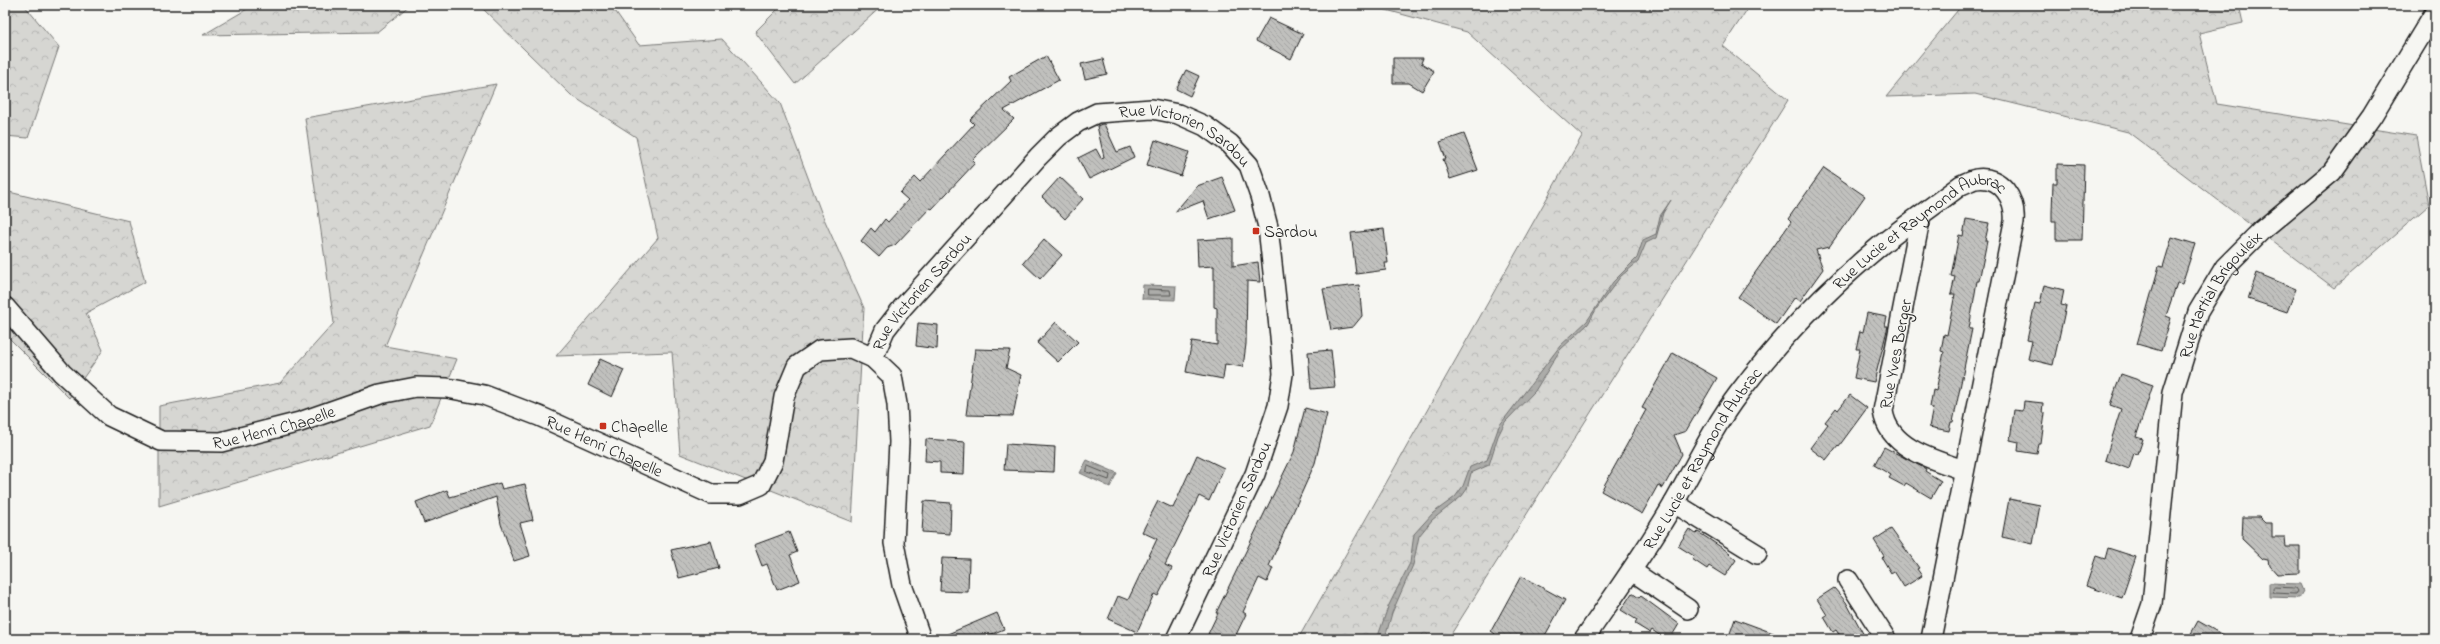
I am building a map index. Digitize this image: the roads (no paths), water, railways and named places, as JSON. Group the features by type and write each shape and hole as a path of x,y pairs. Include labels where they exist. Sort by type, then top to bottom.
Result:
{"street":[{"name":"Rue Martial Brigouleix","path":"2140,639 2152,604 2160,538 2173,392 2198,312 2225,267 2261,231 2332,172 2372,116 2435,12"},
{"name":"Rue Victorien Sardou","path":"873,358 885,330 903,307 1038,158 1058,137 1078,122 1097,113 1152,109 1178,114 1205,126 1230,144 1249,165 1260,196 1268,227 1283,374 1278,406 1255,474 1176,639"},
{"name":"Rue Lucie et Raymond Aubrac","path":"1584,639 1632,571 1674,503 1697,458 1738,394 1777,346 1819,302 1880,246 1961,185 1976,179 1990,180 2002,187 2010,196 2015,209 1995,323 1964,470 1932,639"},
{"name":"Rue Yves Berger","path":"1921,215 1882,411 1884,424 1892,435 1907,446 1937,462 1964,470"},
{"name":"Rue Henri Chapelle","path":"5,307 62,373 109,416 162,441 221,442 300,422 380,394 416,387 447,388 484,395 539,416 711,494 740,494 761,485 773,461 784,397 797,366 820,350 851,348 873,358 892,376 897,404 899,442 894,543 902,585 921,639"},
{"path":"1674,503 1757,554"},
{"path":"1632,571 1688,609"},
{"path":"1848,580 1886,639"}],"water":[{"path":"1671,200 1663,213 1656,238 1646,243 1638,262 1621,276 1597,308 1588,324 1560,350 1535,391 1505,422 1498,436 1489,465 1471,473 1467,489 1462,496 1432,520 1419,536 1413,565 1392,613 1385,638 1377,639 1388,607 1410,563 1414,534 1433,513 1455,497 1463,486 1470,467 1487,460 1499,426 1560,346 1587,321 1613,282 1637,258 1643,240 1656,234 1660,216"},
{"path":"1143,285 1176,286 1175,300 1142,299"},
{"path":"1087,460 1117,473 1110,487 1080,473"},
{"path":"2269,583 2300,584 2303,591 2299,598 2269,597"}],"place":[{"name":"Sardou","path":"1256,231"},
{"name":"Chapelle","path":"603,426"}]}
